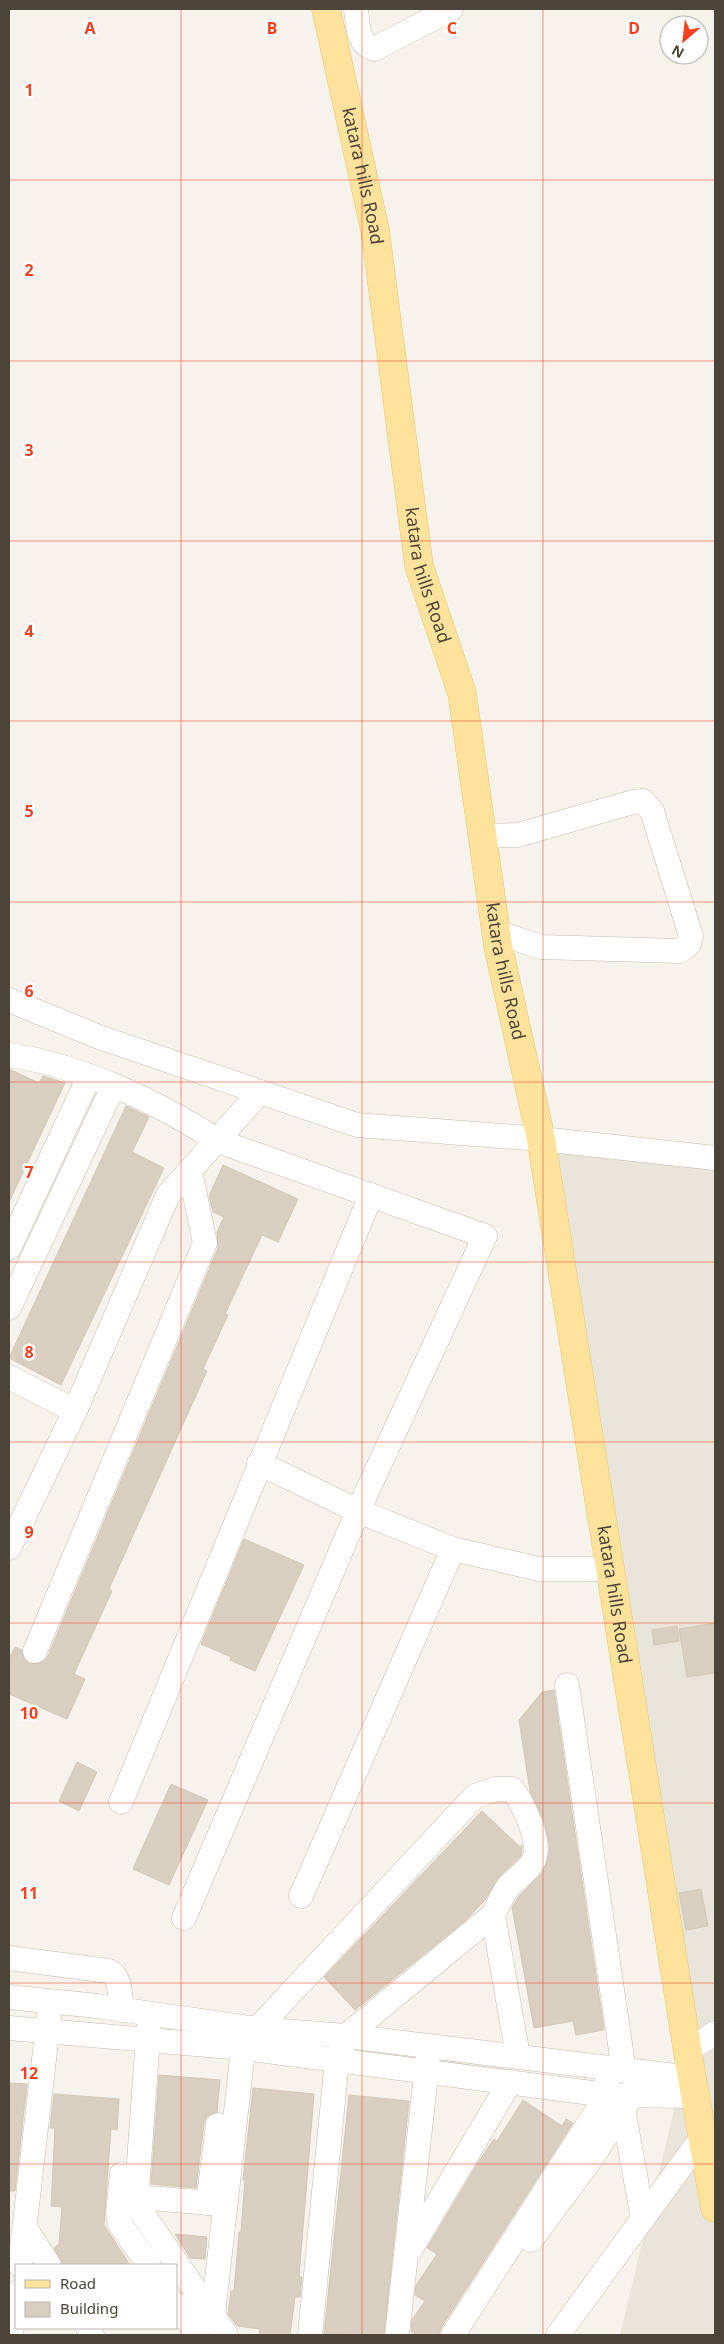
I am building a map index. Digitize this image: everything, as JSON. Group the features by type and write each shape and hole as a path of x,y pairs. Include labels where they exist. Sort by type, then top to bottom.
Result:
{"main road":[{"name":"katara hills Road","path":"326,9 375,230 419,566 462,693 496,932 541,1139 715,2208"}],"street":[{"path":"356,9 361,38 367,47 374,49 451,9"},
{"path":"482,836 518,835 633,802 643,801 652,811 692,936 689,944 680,951 541,947 496,932"},
{"path":"9,1000 99,1037 356,1125 541,1139 715,1158"},
{"path":"9,1055 27,1057 89,1077 181,1117 218,1141 371,1194 484,1236 358,1511 184,1918"},
{"path":"9,1248 89,1077"},
{"path":"9,1308 114,1087"},
{"path":"9,1548 75,1411 168,1195 260,1092"},
{"path":"35,1651 205,1243 190,1171"},
{"path":"121,1802 371,1194"},
{"path":"9,1377 75,1411"},
{"path":"259,1463 358,1511 453,1549 539,1569 610,1569"},
{"path":"301,1896 453,1549"},
{"path":"511,2267 593,2156 620,2100 624,2071 567,1685"},
{"path":"220,2325 217,2204 243,2038 475,1796 496,1789 512,1789 520,1799 533,1830 537,1850 533,1862 507,1889 493,1915 346,2036 338,2060 310,2335"},
{"path":"493,1915 518,2056"},
{"path":"9,1958 114,1973 122,2010"},
{"path":"9,1997 150,2014 338,2060 426,2073 510,2082 620,2100 694,2087"},
{"path":"20,2264 50,2001"},
{"path":"148,2264 120,2224 118,2214 140,2038 150,2014"},
{"path":"9,2028 140,2038 346,2036 518,2056 624,2071 694,2087"},
{"path":"688,2050 715,2033"},
{"path":"140,2038 136,2204 175,2264"},
{"path":"397,2335 429,2046"},
{"path":"624,2071 620,2100 643,2219"},
{"path":"406,2258 510,2082"},
{"path":"453,2335 620,2100"},
{"path":"558,2335 702,2136"},
{"path":"136,2197 217,2204"},
{"path":"25,2228 48,2264"},
{"path":"178,2268 220,2325"},
{"path":"11,2335 15,2301"},
{"path":"178,2307 198,2335"}],"shaded area":[{"path":"543,1137 715,1147 715,2335 620,2335 687,2056"}],"building":[{"path":"9,1069 39,1083 43,1076 65,1083 9,1202"},
{"path":"126,1106 149,1117 132,1152 164,1168 61,1385 9,1358"},
{"path":"223,1165 298,1199 278,1242 262,1235 225,1314 228,1315 203,1369 207,1371 109,1589 112,1591 74,1674 85,1679 67,1719 9,1694 9,1659 15,1647 22,1650 24,1659 30,1664 43,1662 48,1656 218,1248 217,1232 224,1217 213,1212 209,1196"},
{"path":"244,1539 304,1565 255,1671 230,1660 231,1657 201,1644"},
{"path":"715,1623 715,1673 687,1677 679,1629"},
{"path":"677,1626 679,1641 654,1645 652,1630"},
{"path":"554,1690 604,2030 576,2035 573,2021 534,2028 512,1907 519,1896 542,1873 549,1855 549,1843 544,1821 530,1791 519,1720 542,1692"},
{"path":"77,1762 97,1772 79,1811 59,1801"},
{"path":"171,1784 208,1800 169,1885 133,1869"},
{"path":"482,1811 520,1847 522,1845 521,1856 498,1878 485,1900 465,1921 355,2010 324,1977"},
{"path":"701,1889 708,1926 686,1930 679,1893"},
{"path":"159,2075 220,2080 217,2112 207,2116 204,2123 196,2188 151,2184"},
{"path":"9,2083 27,2084 15,2191 9,2191"},
{"path":"253,2088 314,2094 299,2277 302,2277 300,2297 295,2297 290,2335 259,2335 260,2329 237,2326 228,2314 231,2291 234,2291 239,2232 241,2232 245,2180 243,2180"},
{"path":"54,2094 119,2099 117,2130 111,2129 104,2225 129,2264 62,2264 54,2248 59,2244 62,2207 51,2206 55,2128 50,2128"},
{"path":"349,2095 409,2101 384,2335 324,2334"},
{"path":"523,2100 562,2126 566,2119 573,2123 441,2328 439,2335 417,2335 411,2331 412,2320 425,2301 415,2295 416,2285 437,2254 427,2248 479,2161 494,2139 497,2141"},
{"path":"175,2234 207,2237 205,2259 190,2258"}]}
